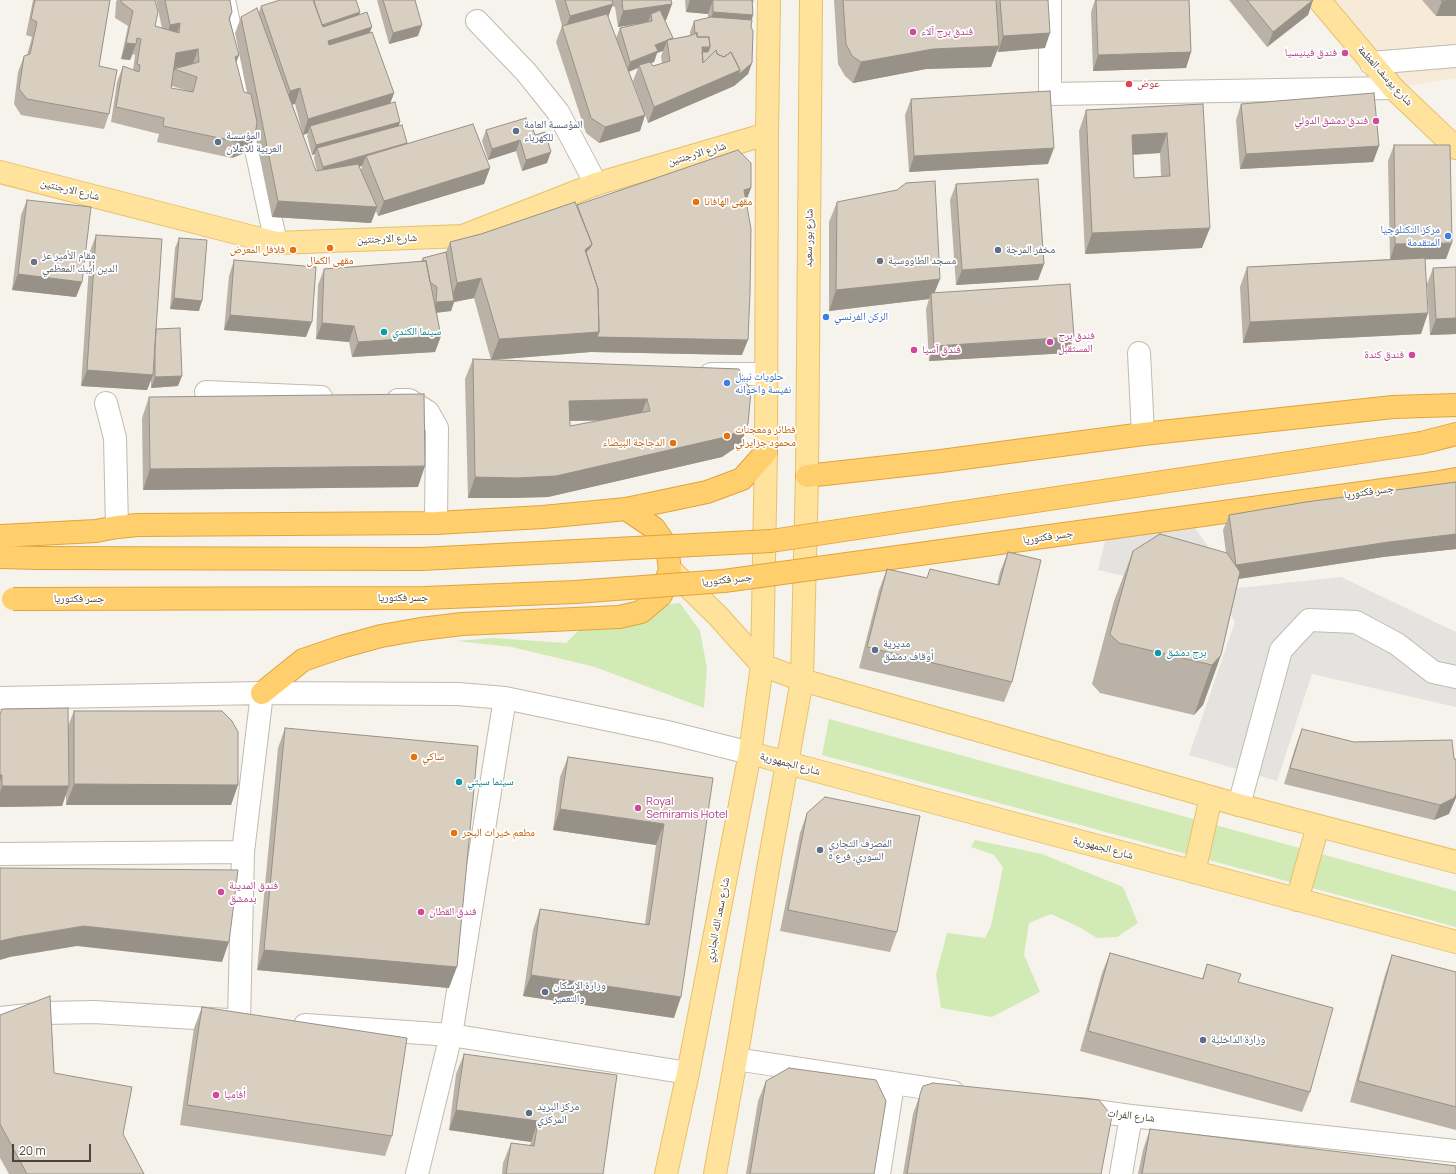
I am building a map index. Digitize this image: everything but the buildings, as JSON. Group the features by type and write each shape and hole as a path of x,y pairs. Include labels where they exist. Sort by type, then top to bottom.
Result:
{"highway":[{"path":"807,476 941,461 1143,434 1393,407 1456,405"},
{"path":"0,557 421,559 771,541 1421,444 1456,434"},
{"path":"0,536 96,531 117,527 146,525 436,523 543,517 626,508 707,492 742,479 766,452"},
{"name":"جسر فكتوريا","path":"7,599 425,598 575,592 724,582 1456,479"},
{"path":"262,693 303,660 341,647 381,636 462,624 619,617 641,612 661,595 670,570 667,547 654,528 626,508"}],"main road":[{"path":"766,452 769,0"},
{"name":"شارع بور سعيد","path":"802,680 807,476 811,0"},
{"name":"شارع يوسف العظمة","path":"1319,0 1392,88 1456,148"},
{"name":"شارع الارجنتين","path":"0,172 276,243 463,236 596,184 767,134"},
{"name":"شارع سعد الله الجابري","path":"666,1174 688,1073 750,753 762,665 766,452"},
{"path":"670,570 718,616 762,665 802,680 1239,805 1456,862"},
{"path":"715,1174 802,680"},
{"name":"شارع الجمهورية","path":"750,753 1456,942"},
{"path":"1194,872 1211,797"},
{"path":"1297,900 1318,826"}],"street":[{"path":"224,0 276,243"},
{"path":"1050,0 1050,94 1392,88"},
{"path":"477,21 526,72 558,112 596,184"},
{"path":"1371,62 1456,56"},
{"path":"1139,353 1143,434"},
{"path":"694,374 766,374"},
{"path":"206,392 338,398"},
{"path":"377,399 408,400 428,412 437,428 436,523"},
{"path":"106,402 114,438 117,527"},
{"path":"1239,805 1281,650 1309,620 1356,622 1397,644 1433,672 1456,677"},
{"path":"0,698 262,693 458,694 505,698 667,732 750,753"},
{"path":"239,1021 243,852 262,693"},
{"path":"417,1174 451,1035 505,698"},
{"path":"0,854 243,852"},
{"path":"0,1018 44,1012 94,1012 262,1022"},
{"path":"286,1024 451,1035 688,1073"},
{"path":"736,1059 972,1095"},
{"path":"878,1174 893,1084"},
{"name":"شارع الفرات","path":"1059,1106 1130,1116 1456,1151"},
{"path":"1121,1174 1130,1116"}],"shaded area":[{"path":"1320,0 1456,0 1456,78 1393,88"},
{"path":"1192,524 1238,588 1341,577 1456,632 1456,707 1312,674 1277,781 1189,755 1235,622 1221,598 1098,570 1106,537"}],"green space":[{"path":"680,603 700,631 707,668 704,708 595,667 512,647 456,641 492,638 566,643 600,610"},
{"path":"829,719 1456,891 1456,927 822,755"},
{"path":"975,840 1042,854 1123,887 1138,923 1117,937 1097,938 1079,927 1051,914 1029,923 1024,955 1040,992 992,1017 941,1008 936,975 947,933 985,938 991,926 1003,867 994,855 971,847"}],"place":[{"name":"فندق برج آلاء","path":"913,32"},
{"name":"فندق فينيسيا","path":"1345,53"},
{"name":"عوض","path":"1129,84"},
{"name":"فندق دمشق الدولي","path":"1376,121"},
{"name":"المؤسسة العامة للكهرباء","path":"516,131"},
{"name":"المؤسسة العربية للاعلان","path":"218,142"},
{"name":"مقهى الهافانا","path":"696,202"},
{"name":"مركز التكنلوجيا المتقدمة","path":"1448,236"},
{"name":"مقهى الكمال","path":"330,248"},
{"name":"فلافل المعرض","path":"293,250"},
{"name":"مخفر المرجة","path":"998,250"},
{"name":"مسجد الطاووسية","path":"880,261"},
{"name":"مقام الأمير عز الدين أيبك المعظمي","path":"34,262"},
{"name":"الركن الفرنسي","path":"826,317"},
{"name":"سينما الكندي","path":"384,332"},
{"name":"فندق برج المستقبل","path":"1050,342"},
{"name":"فندق آسيا","path":"914,350"},
{"name":"فندق كندة","path":"1412,355"},
{"name":"حلويات نبيل نفيسة واخوانه","path":"727,383"},
{"name":"فطائر ومعجنات محمود جزايرلي","path":"727,436"},
{"name":"الدجاجة البيضاء","path":"673,443"},
{"name":"مديرية أوقاف دمشق","path":"875,650"},
{"name":"برج دمشق","path":"1158,653"},
{"name":"ساكي","path":"414,757"},
{"name":"سينما سيتي","path":"459,782"},
{"name":"Royal Semiramis Hotel","path":"638,808"},
{"name":"مطعم خيرات البحر","path":"454,833"},
{"name":"المصرف التجاري السوري، فرع ٥","path":"820,850"},
{"name":"فندق المدينة بدمشق","path":"221,892"},
{"name":"فندق القطان","path":"421,912"},
{"name":"وزارة الإسكان والتعمير","path":"545,992"},
{"name":"وزارة الداخلية","path":"1203,1040"},
{"name":"أفاميا","path":"216,1095"},
{"name":"مركز البريد المركزي","path":"529,1113"}]}
